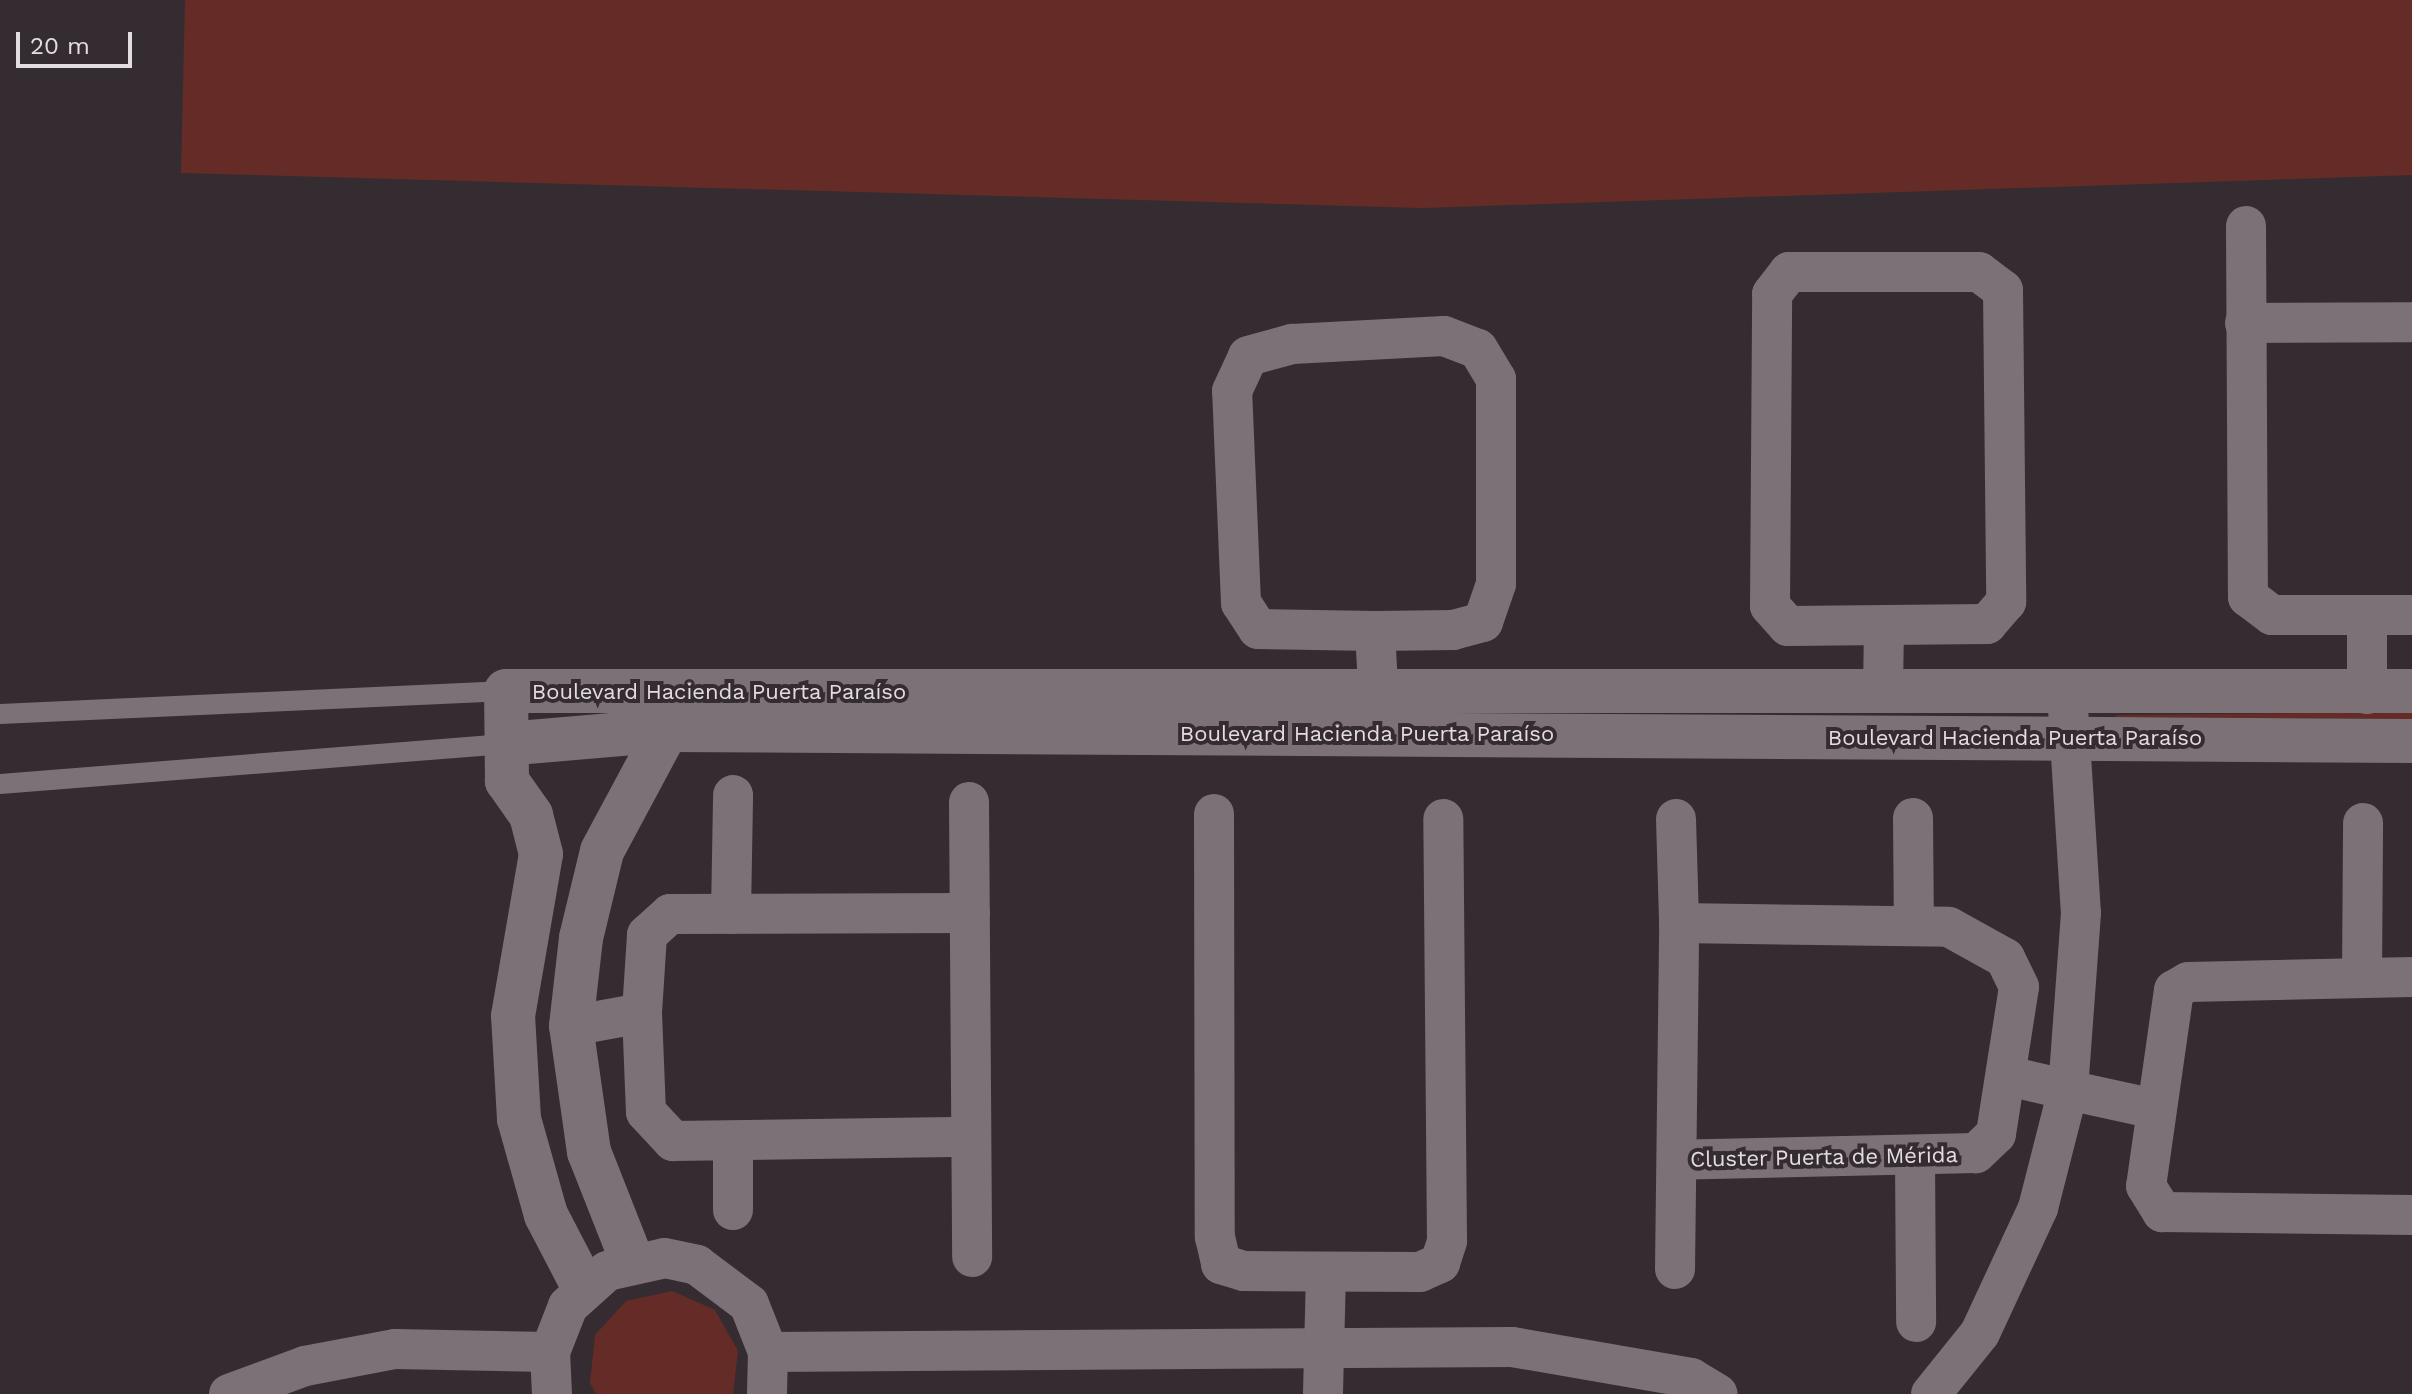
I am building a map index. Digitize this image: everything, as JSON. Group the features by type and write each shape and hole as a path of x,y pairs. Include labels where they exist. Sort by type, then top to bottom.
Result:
{"street":[{"path":"2246,226 2248,597 2272,615 2412,615"},
{"path":"1789,272 1979,272 2003,290 2006,602 1987,624 1884,625 1788,626 1770,606 1772,294 1789,272"},
{"path":"2245,323 2412,322"},
{"path":"1444,336 1478,349 1496,379 1496,584 1483,622 1453,630 1375,631 1258,629 1241,603 1232,391 1248,356 1292,344 1444,336"},
{"path":"2367,617 2367,694"},
{"path":"1883,690 1884,625"},
{"path":"1375,631 1379,714"},
{"name":"Boulevard Hacienda Puerta Paraíso","path":"2412,691 2367,694 1883,690 1379,714 667,730 505,744 506,691 1379,714 2066,738 2412,741"},
{"path":"1931,1394 1980,1333 2038,1208 2068,1090 2081,913 2066,738 2067,692"},
{"path":"632,1261 589,1152 571,1026 581,938 602,851 667,730"},
{"path":"505,744 507,781 531,815 541,854 513,1016 519,1119 546,1215 584,1288"},
{"path":"731,914 733,795"},
{"path":"969,802 972,1257"},
{"path":"1214,814 1215,1237 1221,1264 1326,1273 1420,1272 1440,1263 1447,1241 1443,819"},
{"path":"1913,818 1914,926"},
{"name":"Cluster Puerta de Mérida","path":"1676,819 1679,923 1677,1160 1915,1159 1989,1146 2009,1076"},
{"path":"2362,977 2363,823"},
{"path":"970,913 670,914 653,925 645,946 642,1013 652,1123 688,1145 970,1137"},
{"path":"1679,923 1914,926 1966,931 2015,972 2009,1076 2155,1109"},
{"path":"2412,977 2188,982 2174,990 2146,1186 2162,1212 2412,1215"},
{"path":"571,1026 642,1013"},
{"path":"733,1144 733,1210"},
{"path":"1915,1159 1916,1322"},
{"path":"1675,1269 1677,1160"},
{"path":"552,1394 550,1352 584,1288 632,1261 687,1262 726,1281 749,1304 768,1352 767,1394"},
{"path":"1323,1394 1326,1273"},
{"path":"768,1352 1512,1347 1691,1378 1718,1394"},
{"path":"229,1394 305,1366 395,1349 550,1352"}],"lane":[{"path":"0,714 506,691"},
{"path":"0,784 505,744"}],"shaded area":[{"path":"185,0 2412,0 2412,175 1423,208 181,173"},
{"path":"2412,712 2412,719 2115,717 2117,715"},
{"path":"672,1291 715,1310 738,1351 733,1394 596,1394 590,1383 595,1335 626,1301"}]}
